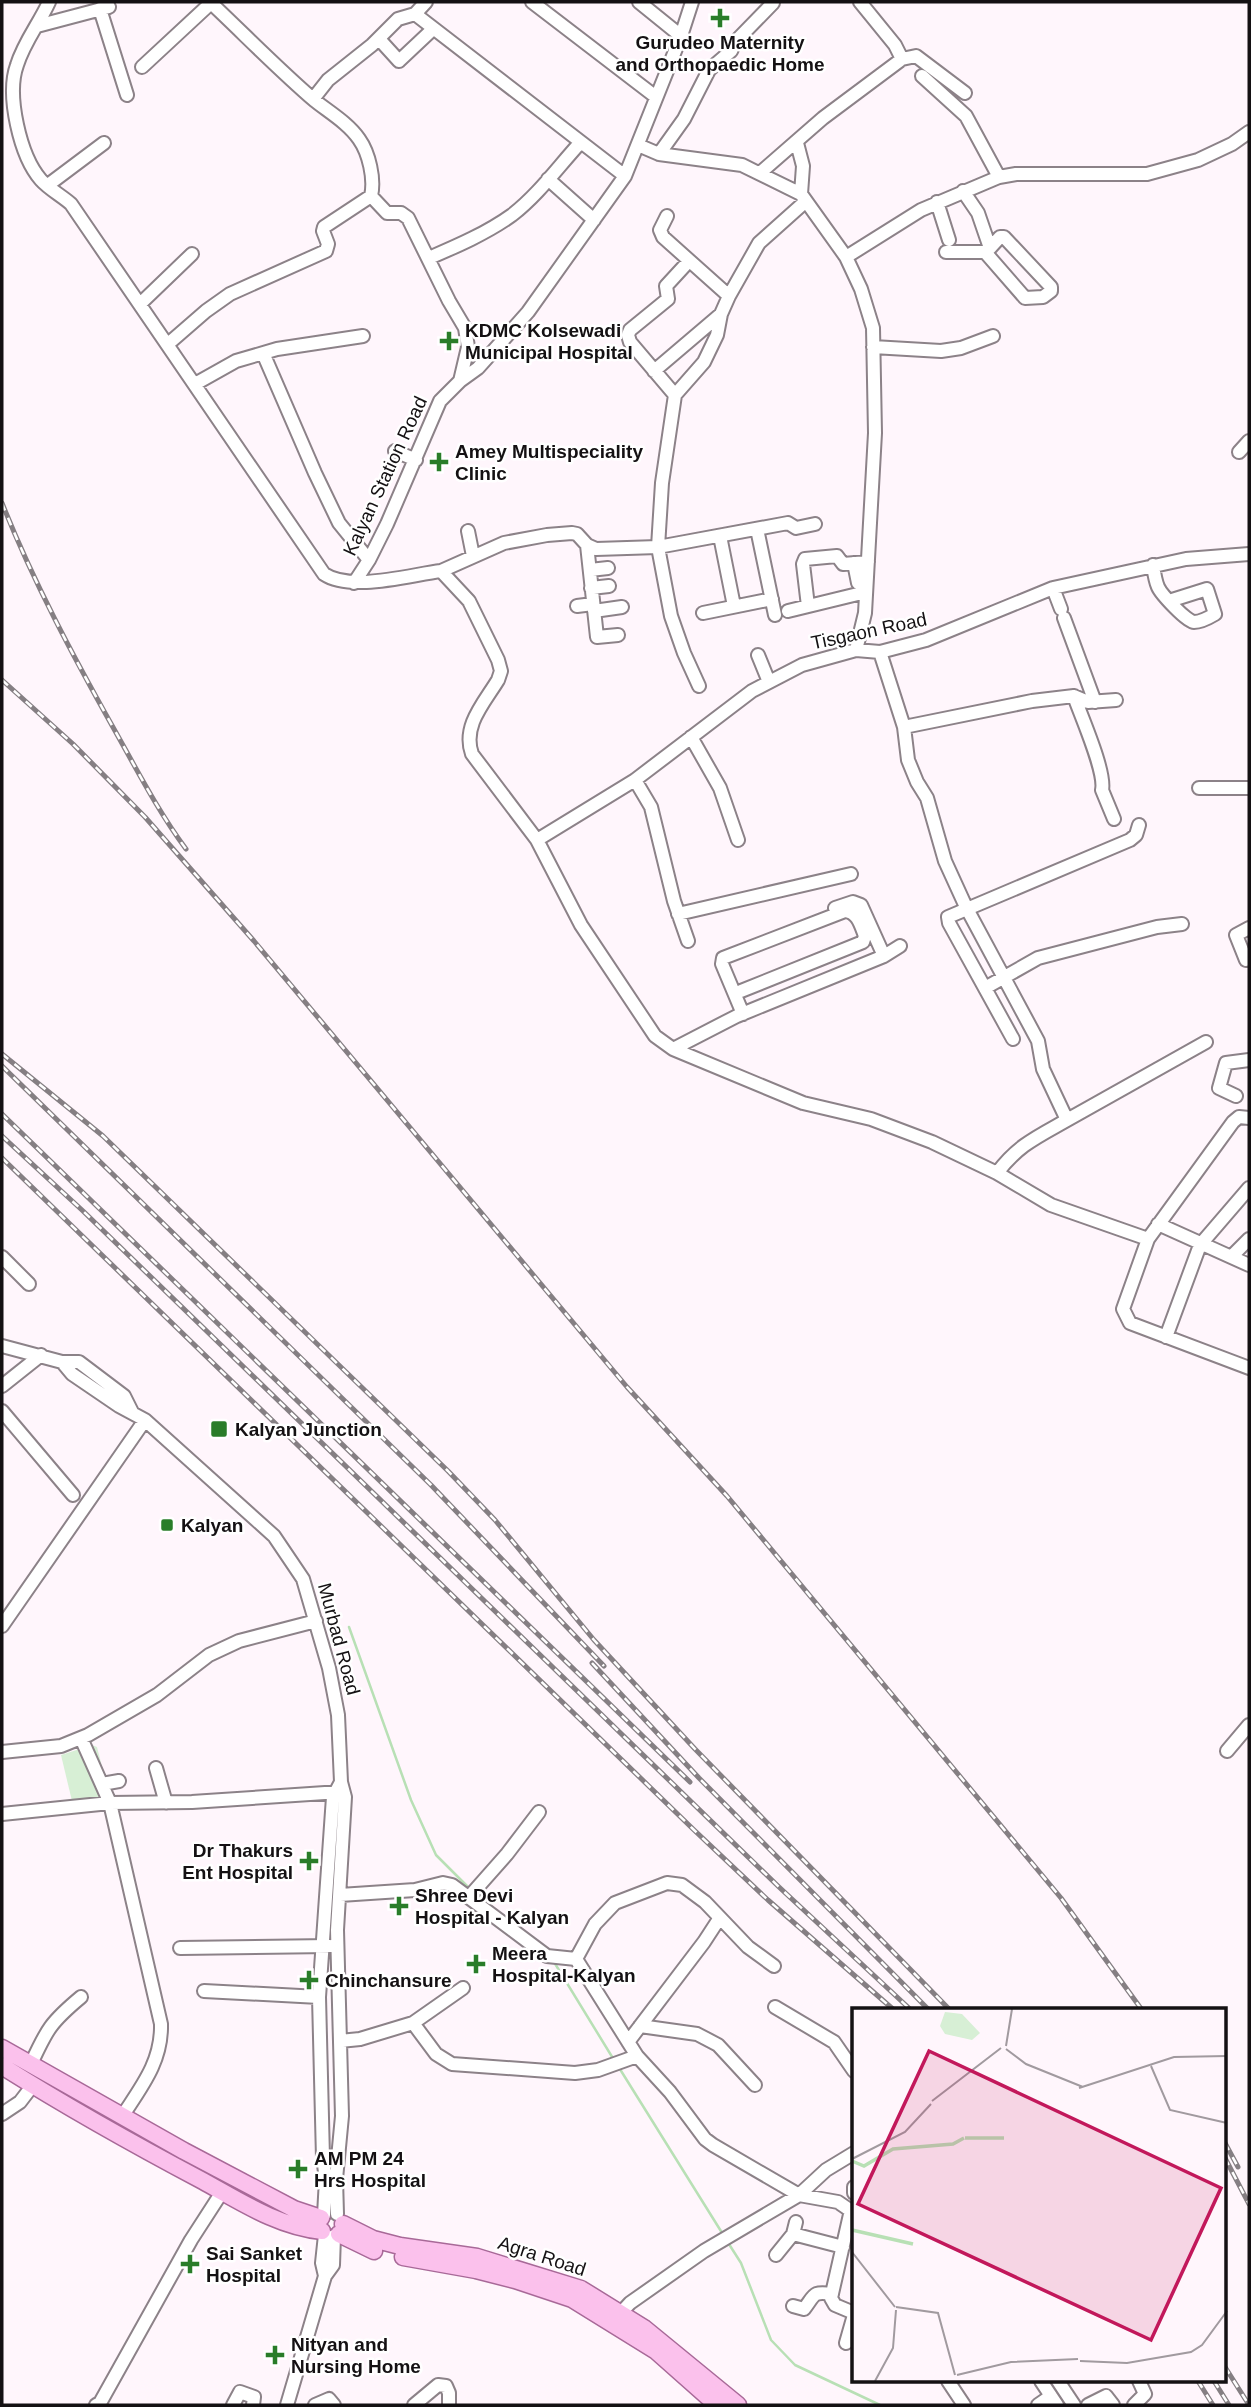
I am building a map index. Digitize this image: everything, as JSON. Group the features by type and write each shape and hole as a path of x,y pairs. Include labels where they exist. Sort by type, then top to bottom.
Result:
{"main road":[{"name":"Agra Road","path":"2,2048 184,2151 293,2209 331,2226 400,2246 477,2257 581,2289 656,2351 709,2403"},
{"name":"Agra Road","path":"2,2066 150,2154 285,2224 301,2229 331,2226"},
{"name":"Agra Road","path":"616,2317 644,2328 738,2405"}],"street":[{"path":"49,2 27,39 15,69 13,100 26,154 41,180 71,204 324,574 335,581 354,583 441,571 505,543 559,534 577,534 587,545 596,549 659,547 788,523 796,528 815,524"},
{"path":"142,67 212,2 313,99 352,131 361,141 370,166 371,196 387,213 405,214 449,301 466,328 468,347 460,381"},
{"path":"381,41 398,19 415,15 426,2"},
{"path":"532,2 656,97"},
{"path":"639,2 681,36"},
{"name":"Kalyan Station Road","path":"354,583 369,560 416,460 440,401 478,368 528,312 625,176 692,2"},
{"path":"860,2 895,45 902,59"},
{"path":"659,154 684,119 709,70 731,51 736,41 773,3"},
{"path":"37,26 105,8 127,95"},
{"path":"415,15 625,176"},
{"path":"313,99 328,80 399,25"},
{"path":"381,41 399,61 433,29"},
{"path":"760,173 823,118 902,59 916,56 965,93"},
{"path":"922,76 966,116 999,177"},
{"path":"846,257 937,202 999,177 1016,174 1147,174 1198,160 1233,144 1249,132"},
{"path":"48,185 104,143"},
{"path":"429,258 488,230 512,215 580,143"},
{"path":"699,686 671,616 659,547 662,483 675,395 704,362 717,335 721,314 729,296 759,243 803,198 803,166 797,143"},
{"path":"638,145 659,154 742,165 760,173 803,198 846,257 861,289 873,328 875,433 868,562 862,588"},
{"path":"548,179 594,219"},
{"path":"963,191 978,213 988,250 1025,298 1043,297 1051,291 1051,287 1003,237 988,250"},
{"path":"168,344 230,294 326,251 328,244 324,227 371,196"},
{"path":"937,202 948,246 988,250"},
{"path":"667,216 661,225 660,234 729,296"},
{"path":"140,304 192,254"},
{"path":"675,395 630,342 629,332 668,299 666,286 689,261"},
{"path":"654,371 721,314"},
{"path":"195,384 236,361 263,353 363,336"},
{"path":"873,347 941,351 961,348 993,336"},
{"path":"263,353 314,474 339,523 369,560"},
{"path":"1238,452 1249,441"},
{"path":"395,451 416,460"},
{"path":"757,529 772,598 781,613 862,588"},
{"path":"468,531 473,556"},
{"path":"720,536 734,606"},
{"path":"587,545 598,638 618,635"},
{"name":"Tisgaon Road","path":"537,840 635,780 752,691 802,665 856,650 880,652 952,631 1053,588 1186,559 1249,554"},
{"path":"808,606 803,564 806,559 837,556 843,564 868,562"},
{"path":"854,563 862,588 865,613 856,650"},
{"path":"1153,565 1157,586 1169,601"},
{"path":"590,570 608,568"},
{"path":"441,571 469,601 501,671 469,727 468,742 472,754 537,840 589,936 655,1036 673,1049 803,1103 871,1119 907,1132 997,1173 1051,1205 1148,1239"},
{"path":"592,588 609,586"},
{"path":"1053,588 1095,702"},
{"path":"703,613 772,598"},
{"path":"577,606 622,607"},
{"path":"880,652 904,727 908,760 927,798 945,861 966,907 1038,1041 1043,1069 1067,1120"},
{"path":"758,655 769,682"},
{"path":"904,727 1074,695 1095,702 1116,700"},
{"path":"1074,695 1099,765 1104,786 1102,790 1114,819"},
{"path":"691,737 720,788 738,840"},
{"path":"635,780 652,807 678,914 688,941"},
{"path":"1199,789 1249,788"},
{"path":"1013,1039 947,919 949,915 1130,840 1136,835 1139,825"},
{"path":"678,914 851,874"},
{"path":"740,1015 715,962 716,956 732,949 853,902 861,905 884,957"},
{"path":"740,1015 722,964 723,958 845,911 856,916 865,936 863,942 741,991"},
{"path":"985,988 1038,958 1157,927 1182,924"},
{"path":"1246,960 1236,935 1249,928"},
{"path":"673,1049 740,1015 884,957 900,946"},
{"path":"997,1173 1018,1148 1206,1042"},
{"path":"1233,1122 1236,1093 1219,1088 1226,1063 1249,1060"},
{"path":"1245,1366 1130,1323 1123,1309 1148,1239 1233,1122 1239,1117 1249,1118"},
{"path":"1166,1336 1200,1245 1249,1188"},
{"path":"1158,1224 1241,1261 1249,1240"},
{"path":"2,1257 29,1284"},
{"name":"Murbad Road","path":"2,1346 62,1362 79,1362 124,1396 132,1412 145,1420 274,1536 303,1579 329,1668 338,1716 338,1946 342,2116 331,2226"},
{"path":"2,1386 41,1355"},
{"path":"2,1411 73,1495"},
{"path":"2,1626 145,1420"},
{"path":"2,1752 61,1746 81,1738 157,1695 219,1650 239,1641 316,1621"},
{"path":"1227,1751 1249,1725"},
{"path":"81,1738 110,1803 162,2024 155,2064 123,2115"},
{"path":"156,1768 166,1802"},
{"path":"102,1784 119,1781"},
{"path":"2,1814 110,1803 166,1802 340,1789"},
{"name":"Murbad Road","path":"331,2226 323,2158 319,1997 333,1797 340,1789"},
{"path":"469,1897 539,1812"},
{"path":"340,1895 415,1890 443,1883 452,1885 547,1956 571,1959 637,2056 670,2092 705,2139 799,2195 838,2202 852,2212 831,2298 835,2305 852,2313"},
{"path":"571,1959 600,1927 615,1903 667,1883 682,1885 705,1902 748,1947 774,1966"},
{"path":"628,2042 719,1919"},
{"path":"180,1948 338,1946"},
{"path":"340,2041 360,2039 412,2023 463,1988"},
{"path":"204,1991 319,1997"},
{"path":"31,2064 47,2029 81,1997"},
{"path":"775,2007 834,2042 852,2068"},
{"path":"412,2023 436,2054 452,2064 575,2073 598,2070 637,2056"},
{"path":"640,2026 697,2034 719,2045 755,2085"},
{"path":"2,2114 20,2102 33,2085"},
{"path":"616,2317 704,2250 799,2195 826,2170 852,2154"},
{"path":"100,2405 191,2240 222,2192"},
{"path":"286,2405 325,2276 323,2263 331,2226"},
{"path":"776,2255 795,2228 843,2247"},
{"path":"793,2306 804,2309 815,2294 832,2294"},
{"path":"846,2343 852,2321"},
{"path":"949,2382 964,2405"},
{"path":"1038,2405 1054,2401 1042,2382"},
{"path":"1134,2405 1142,2400 1145,2394 1139,2382"},
{"path":"1065,2383 1074,2405"},
{"path":"414,2405 438,2385 446,2386 449,2405"},
{"path":"233,2405 240,2392 254,2397 253,2405"},
{"path":"1088,2405 1106,2396 1112,2405"},
{"path":"315,2405 329,2399 334,2405"}],"green space":[{"path":"92,1745 97,1747 110,1798 72,1801 61,1755"}],"waterway":[{"path":"349,1627 411,1800 436,1855 469,1888"},
{"path":"476,1894 486,1903"},
{"path":"554,1962 614,2060"},
{"path":"618,2066 724,2236"},
{"path":"727,2241 741,2263 771,2340 795,2365 880,2405"}],"railway":[{"path":"2,503 40,590 69,646 148,790 186,849"},
{"path":"2,680 73,744 145,817 254,941 627,1387 727,1496 1061,1898 1141,2008"},
{"path":"2,1054 103,1136 448,1471 495,1520 594,1640 695,1749 948,2008"},
{"path":"2,1066 431,1485 604,1666"},
{"path":"2,1114 690,1782"},
{"path":"2,1136 83,1211 779,1887 909,2008"},
{"path":"2,1158 693,1829 768,1900 892,2008"},
{"path":"592,1663 699,1778 927,2008"},
{"path":"1226,2145 1238,2167"},
{"path":"1226,2160 1249,2204"},
{"path":"1226,2369 1249,2405"},
{"path":"1199,2382 1213,2405"},
{"path":"1215,2382 1229,2405"}],"place":[{"name":"Gurudeo Maternity and Orthopaedic Home","path":"720,18"},
{"name":"KDMC Kolsewadi Municipal Hospital","path":"449,341"},
{"name":"Amey Multispeciality Clinic","path":"439,462"},
{"name":"Kalyan Junction","path":"219,1429"},
{"name":"Kalyan","path":"167,1525"},
{"name":"Dr Thakurs Ent Hospital","path":"309,1861"},
{"name":"Shree Devi Hospital - Kalyan","path":"399,1906"},
{"name":"Meera Hospital-Kalyan","path":"476,1964"},
{"name":"Chinchansure","path":"309,1980"},
{"name":"AM PM 24 Hrs Hospital","path":"298,2169"},
{"name":"Sai Sanket Hospital","path":"190,2264"},
{"name":"Nityan and Nursing Home","path":"275,2355"}]}
